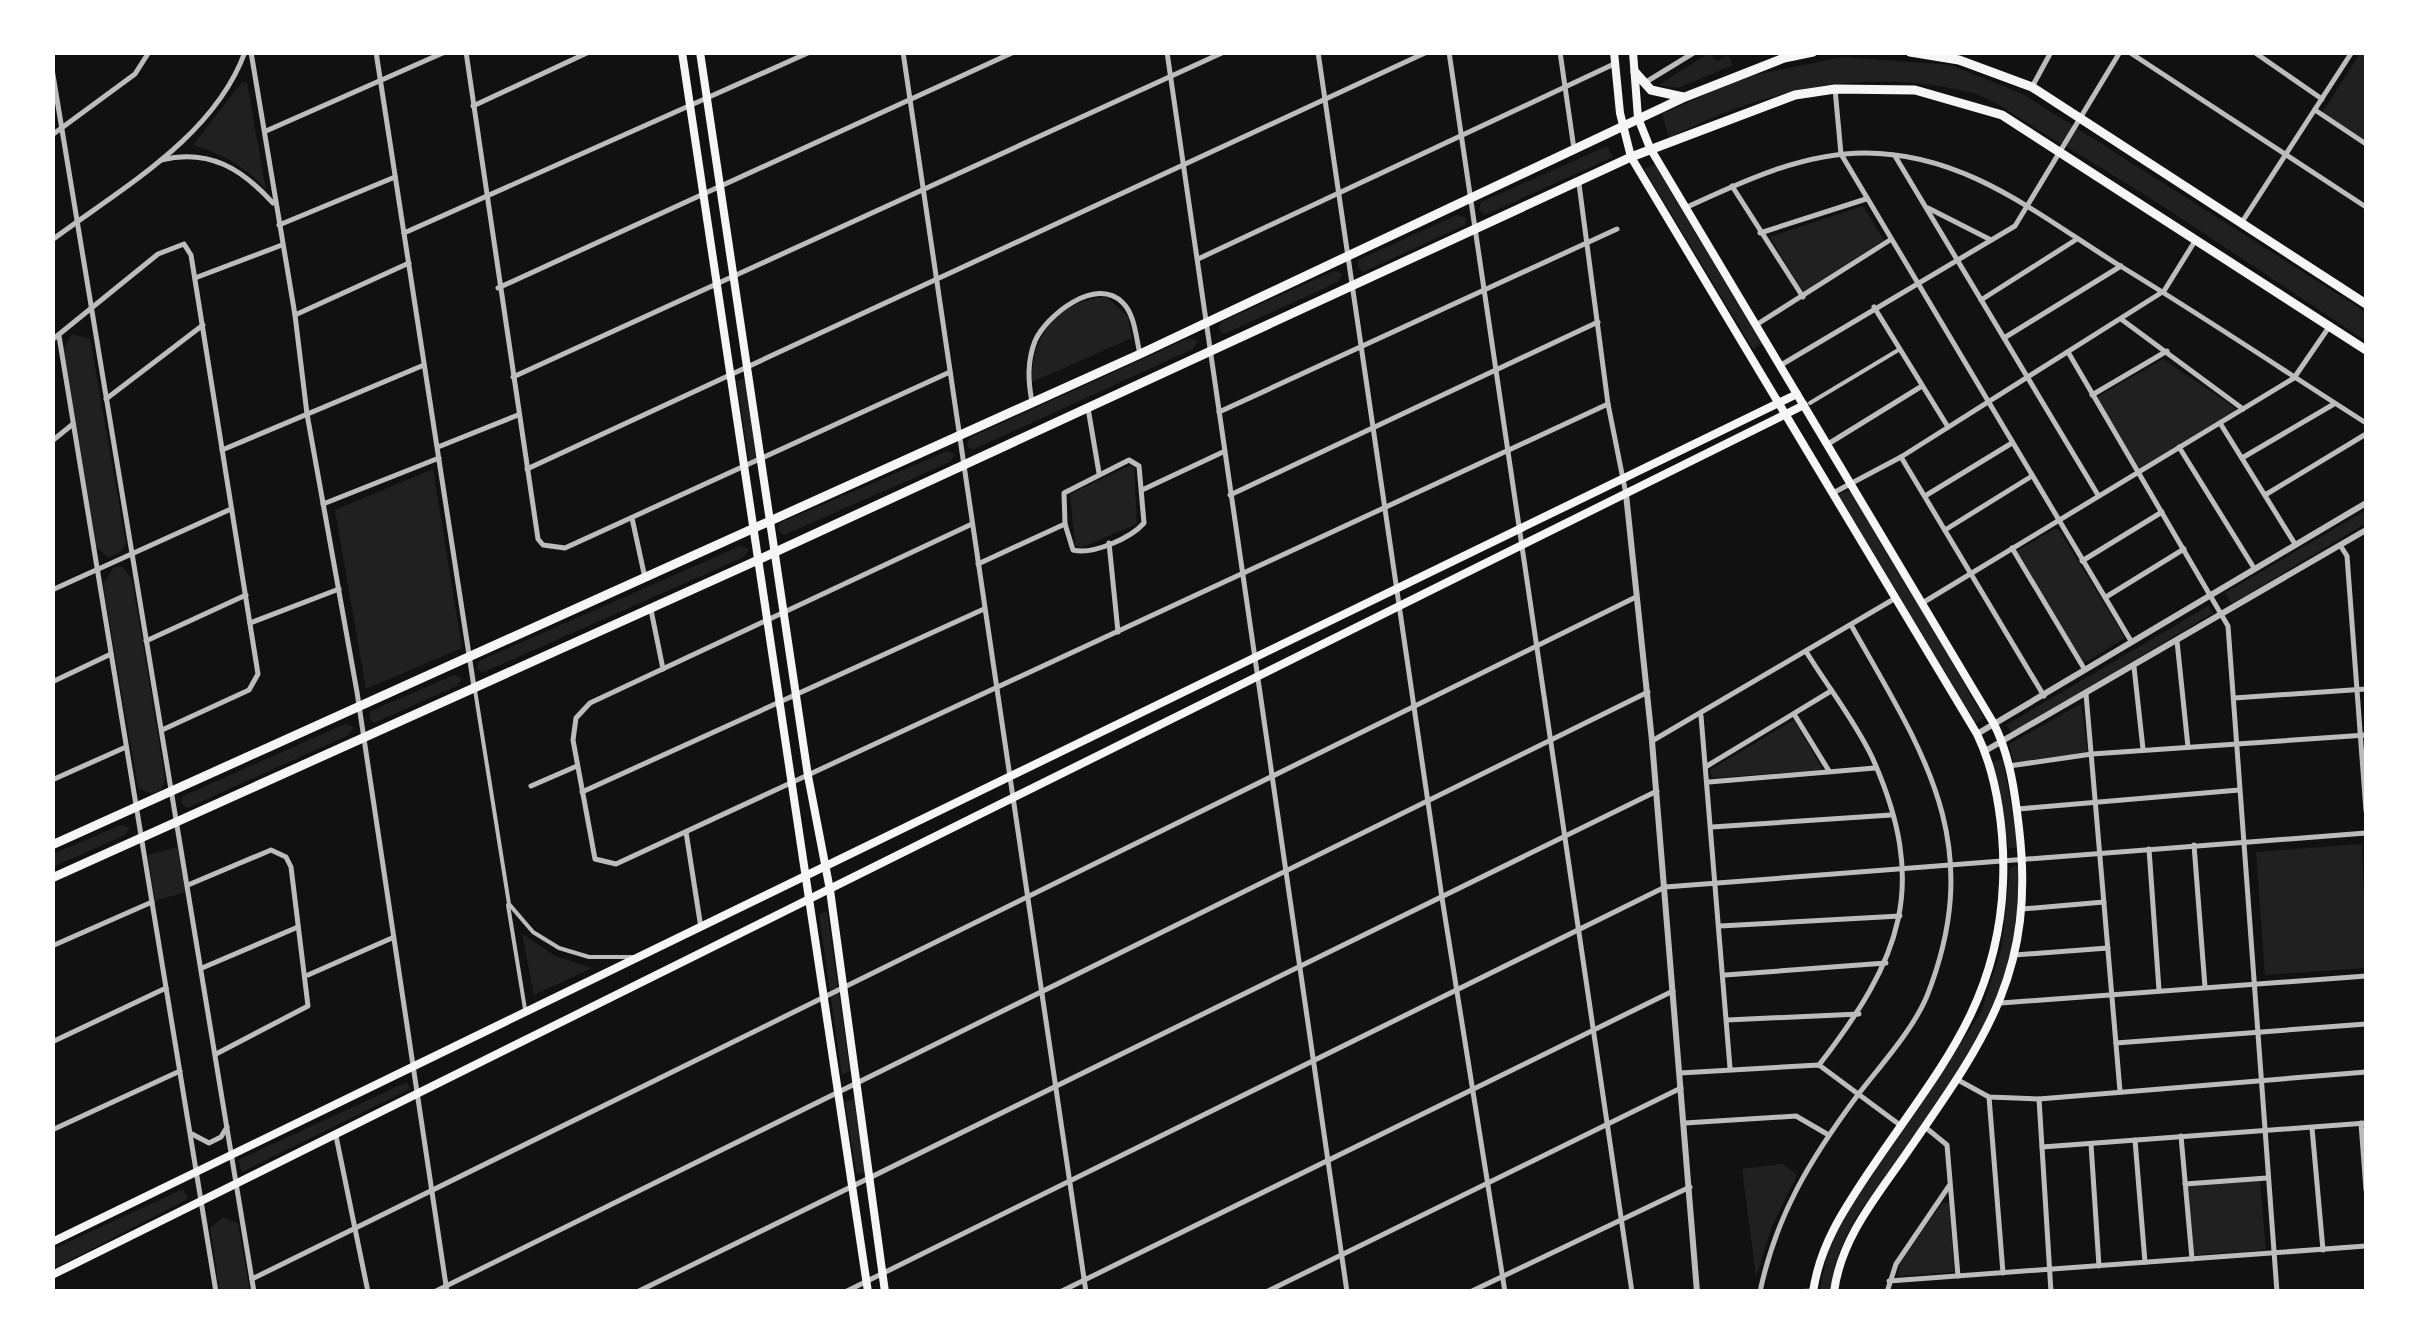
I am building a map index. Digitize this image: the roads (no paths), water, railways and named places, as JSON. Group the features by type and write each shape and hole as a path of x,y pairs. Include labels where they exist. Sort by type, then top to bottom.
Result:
{"main road":[{"path":"682,52 812,898 867,1286"},
{"path":"700,52 808,776 830,890 885,1292"},
{"path":"1614,52 1622,126 1631,157 1977,734 1985,751 2004,860 2000,930 1976,1010 1836,1222 1818,1264 1814,1291"},
{"path":"1634,52 1638,118 1650,148 1797,394 1807,404 1994,724 2003,742 2017,809 2023,858 2022,909 2001,1003 1958,1080 1861,1219 1836,1270 1834,1292"},
{"path":"52,846 1140,354 1686,96 1798,54 1813,52"},
{"path":"1910,52 1958,60 2032,87 2366,304"},
{"path":"1635,72 1644,84 1661,94 1686,96"},
{"path":"52,878 651,610 1650,148 1795,95 1835,90 1915,90 1969,102 2002,115 2366,350"},
{"path":"52,1242 197,1175 1797,394"},
{"path":"52,1275 1807,404"},
{"path":"526,1014 529,1038"}],"street":[{"path":"52,135 135,74 149,52"},
{"path":"248,52 266,131 306,414 358,708 447,1288"},
{"path":"52,240 158,161 218,104 248,52"},
{"path":"376,52 526,1014"},
{"path":"266,131 445,52"},
{"path":"466,52 484,196 538,539 550,549 565,548 950,372"},
{"path":"472,106 588,52"},
{"path":"404,233 810,52"},
{"path":"903,52 1086,1292"},
{"path":"498,288 1014,52"},
{"path":"1167,52 1347,1292"},
{"path":"512,377 924,193 1224,52"},
{"path":"1318,52 1442,898 1505,1292"},
{"path":"527,469 936,283 1427,52"},
{"path":"1449,52 1632,1292"},
{"path":"1560,52 1574,151"},
{"path":"1644,84 1695,52"},
{"path":"2032,87 2051,52"},
{"path":"1781,365 2015,226 2120,52"},
{"path":"2129,52 2366,207"},
{"path":"2254,52 2322,99"},
{"path":"2241,224 2352,52"},
{"path":"1198,259 1614,64"},
{"path":"52,69 95,306 106,399 254,1292"},
{"path":"1835,90 1841,154 2133,644"},
{"path":"2315,110 2366,144"},
{"path":"1685,208 1732,186 1841,154 1895,156 1956,168 2030,206 2366,422"},
{"path":"158,161 181,155 230,165 247,175 276,205"},
{"path":"1895,156 2098,495"},
{"path":"279,225 395,176"},
{"path":"1578,181 1639,595 1697,1292"},
{"path":"1732,186 1802,296"},
{"path":"1760,232 1866,199"},
{"path":"1926,206 1992,240"},
{"path":"1218,412 1617,229"},
{"path":"1981,300 2078,239"},
{"path":"1756,325 1890,240"},
{"path":"1832,493 1948,428 2164,291 2195,240"},
{"path":"161,730 249,690 258,674 195,278 191,255 184,244 174,244 56,338 74,424 216,1292"},
{"path":"195,278 282,245"},
{"path":"295,315 408,262"},
{"path":"2003,338 2121,266"},
{"path":"1032,402 1029,364 1035,342 1048,320 1080,300 1106,294 1122,302 1132,318 1140,354"},
{"path":"1874,307 1948,428"},
{"path":"2122,319 2243,409"},
{"path":"1229,495 1598,322"},
{"path":"106,399 203,325"},
{"path":"1924,602 2294,378 2330,327"},
{"path":"1807,404 1900,350"},
{"path":"2092,395 2167,351"},
{"path":"2068,352 2228,626 2277,1292"},
{"path":"222,450 424,365"},
{"path":"1828,444 1922,386"},
{"path":"2242,458 2336,403"},
{"path":"972,524 590,703 574,725 590,852 601,863 616,864 1608,404"},
{"path":"1088,408 1099,473"},
{"path":"437,448 518,415"},
{"path":"2220,423 2295,544"},
{"path":"52,442 74,424"},
{"path":"2265,495 2366,434"},
{"path":"1925,496 2012,443"},
{"path":"2179,447 2254,568"},
{"path":"1142,490 1223,452"},
{"path":"1901,456 2044,696"},
{"path":"323,504 439,458"},
{"path":"1134,461 1140,466 1142,490 1144,523 1088,552 1075,551 1068,544 1064,493 1099,473 1134,461"},
{"path":"1945,530 2032,476"},
{"path":"1977,734 2366,504"},
{"path":"52,590 232,510"},
{"path":"2082,560 2162,512"},
{"path":"632,518 645,578"},
{"path":"978,564 1065,524"},
{"path":"1985,751 2366,530"},
{"path":"1109,543 1118,632"},
{"path":"2340,545 2348,556 2363,689 2366,812"},
{"path":"2012,548 2086,671"},
{"path":"2105,597 2184,549"},
{"path":"250,624 338,588"},
{"path":"252,1279 1639,595"},
{"path":"146,641 246,596"},
{"path":"1652,741 1701,716 1897,597"},
{"path":"581,792 984,609"},
{"path":"651,610 662,669"},
{"path":"1760,1292 1781,1216 1827,1134 1926,999 1951,914 1950,862 1936,783 1851,625"},
{"path":"2355,642 2366,641"},
{"path":"2177,642 2188,747"},
{"path":"1808,653 1875,768 1905,866 1900,916 1886,963 1858,1014 1819,1065"},
{"path":"52,682 111,654"},
{"path":"2134,667 2143,750"},
{"path":"2234,698 2363,689"},
{"path":"434,1292 1648,692"},
{"path":"1707,766 1831,692"},
{"path":"2086,694 2120,1090"},
{"path":"1794,714 1830,772"},
{"path":"1701,716 1730,1068"},
{"path":"2009,766 2092,754 2364,735"},
{"path":"52,780 126,747"},
{"path":"531,786 577,766"},
{"path":"1708,782 1875,768"},
{"path":"2017,809 2239,790"},
{"path":"637,1292 1656,791"},
{"path":"1712,826 1891,814"},
{"path":"686,832 701,928"},
{"path":"845,1292 867,1286 882,1273 1312,1065 1664,887 2366,832"},
{"path":"2194,846 2205,988"},
{"path":"2148,849 2159,991"},
{"path":"188,885 271,850 286,857 291,867 309,1000 301,1010 216,1054"},
{"path":"504,879 509,904 533,932 572,953 608,959 643,956"},
{"path":"52,946 152,902"},
{"path":"2022,909 2104,902"},
{"path":"1720,926 1900,916"},
{"path":"202,968 298,927"},
{"path":"306,975 392,938"},
{"path":"2014,955 2108,948"},
{"path":"1724,975 1886,963"},
{"path":"2001,1003 2366,976"},
{"path":"52,1042 166,988"},
{"path":"1060,1292 1673,990"},
{"path":"1727,1020 1858,1014"},
{"path":"2116,1043 2366,1024"},
{"path":"1680,1072 1819,1065 1900,1126"},
{"path":"52,1130 180,1071"},
{"path":"1958,1080 1989,1096 2039,1099 2366,1072"},
{"path":"1266,1292 1681,1088"},
{"path":"1989,1096 2003,1273"},
{"path":"2039,1099 2051,1292"},
{"path":"1684,1123 1796,1116 1827,1134"},
{"path":"2042,1147 2364,1123 2366,1190"},
{"path":"190,1132 209,1142 221,1137 228,1124"},
{"path":"1925,1127 1947,1145 1958,1276"},
{"path":"2312,1127 2323,1250"},
{"path":"335,1133 368,1292"},
{"path":"2181,1136 2192,1259"},
{"path":"2136,1140 2145,1262"},
{"path":"2090,1144 2099,1266"},
{"path":"2185,1184 2267,1178"},
{"path":"1887,1292 1888,1281 1950,1183"},
{"path":"1470,1292 1690,1186"},
{"path":"1888,1281 2366,1246"},
{"path":"1792,1292 1814,1291"}]}
